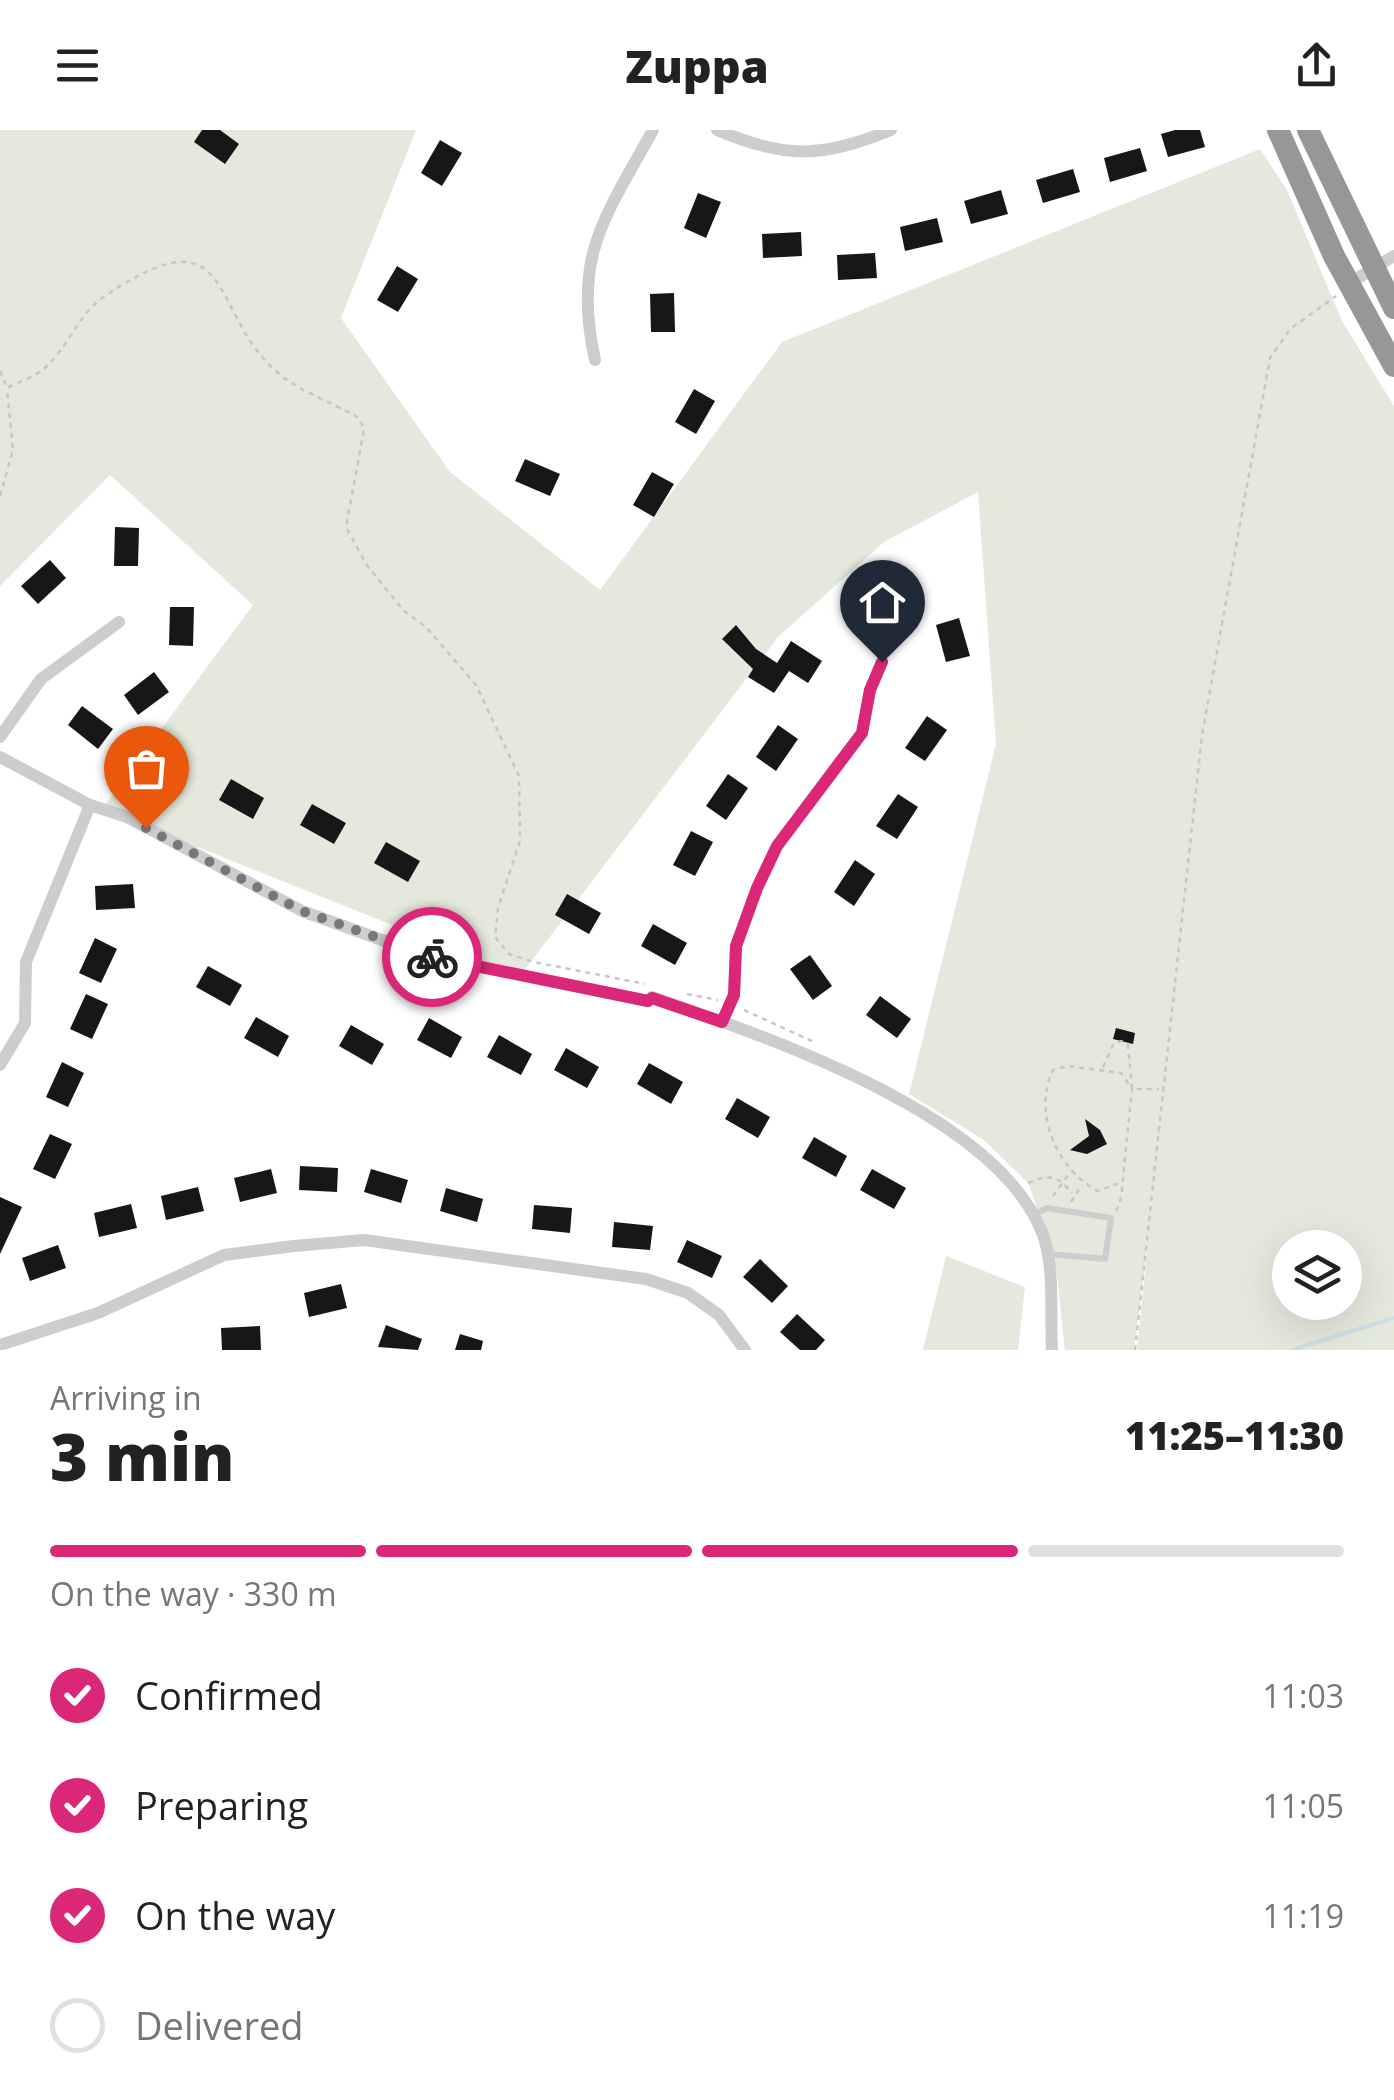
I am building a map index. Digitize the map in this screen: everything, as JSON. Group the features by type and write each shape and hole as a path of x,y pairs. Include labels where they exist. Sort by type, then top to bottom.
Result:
{"highway":[{"path":"1278,130 1348,284 1394,366"},
{"path":"1308,130 1383,272 1392,305"}],"street":[{"path":"594,360 584,311 588,266 604,220 654,130"},
{"path":"717,130 762,150 805,155 891,130"},
{"path":"1348,284 1383,272 1394,256"},
{"path":"0,736 41,678 120,622"},
{"path":"722,1022 731,1003 736,946 757,888 777,846 862,733 870,690 882,662"},
{"path":"0,757 90,805 146,828 302,911 426,956 648,1001 652,998 818,1057 908,1106 963,1142 1000,1174 1033,1215 1044,1239 1052,1350"},
{"path":"0,1065 25,1022 26,962 90,805"},
{"path":"0,1345 98,1313 224,1255 364,1240 646,1279 688,1293 719,1315 744,1350"}],"lane":[{"path":"1033,1215 1047,1208 1111,1218 1105,1259 1046,1254"}],"path":[{"path":"7,388 46,369 87,308 159,263 186,260 221,284 252,340 278,374 359,418 364,429 346,527 366,564 404,612 426,628 476,685 519,776 520,840 498,908 495,937 509,954 534,962 649,985"},
{"path":"1136,1350 1213,654 1270,358 1290,329 1322,310 1348,284"},
{"path":"0,371 7,388 14,450 0,496"},
{"path":"684,993 731,1003 822,1046"},
{"path":"1102,1068 1113,1045 1121,1040 1128,1045 1132,1089 1119,1206"},
{"path":"1122,1182 1098,1191 1083,1184 1048,1130 1044,1112 1048,1080 1058,1068 1121,1072 1132,1089"},
{"path":"1132,1089 1162,1090"},
{"path":"1053,1192 1072,1170"},
{"path":"1017,1172 1029,1184 1046,1176 1063,1180 1072,1194 1083,1184"}],"shaded area":[{"path":"0,130 416,130 341,318 450,472 600,590 782,342 1260,149 1287,190 1342,321 1394,406 1394,1350 1137,1350 1148,1242 1134,1350 1065,1350 1057,1274 1029,1184 984,1140 909,1094 996,744 978,492 884,542 778,637 520,976 102,809 253,605 110,475 0,586"},
{"path":"946,1256 1025,1287 1018,1350 923,1350"}],"building":[{"path":"202,130 220,130 239,144 225,164 194,142"},
{"path":"1200,130 1205,147 1168,157 1161,134"},
{"path":"440,140 462,153 442,186 421,173"},
{"path":"1140,148 1147,171 1110,182 1104,158"},
{"path":"1073,169 1080,192 1043,203 1036,180"},
{"path":"1001,190 1008,214 971,224 964,201"},
{"path":"698,193 721,202 706,238 684,228"},
{"path":"937,218 943,242 905,251 900,227"},
{"path":"801,232 802,256 763,258 762,234"},
{"path":"875,253 877,278 838,280 837,255"},
{"path":"397,266 418,279 398,312 377,300"},
{"path":"674,293 675,332 651,332 650,294"},
{"path":"694,389 715,401 696,434 675,422"},
{"path":"525,459 560,474 550,496 515,481"},
{"path":"652,472 674,484 654,517 633,505"},
{"path":"115,527 139,528 138,566 114,566"},
{"path":"50,560 66,578 38,604 21,586"},
{"path":"878,567 913,583 903,605 868,589"},
{"path":"170,607 194,607 193,646 169,645"},
{"path":"959,618 970,656 946,662 936,625"},
{"path":"736,625 756,649 777,663 791,641 822,661 808,683 789,671 774,693 748,677 753,669 722,639"},
{"path":"154,672 169,692 138,715 124,695"},
{"path":"82,706 113,729 98,749 68,725"},
{"path":"927,716 947,730 925,761 905,748"},
{"path":"778,725 798,739 776,771 756,757"},
{"path":"728,774 748,788 726,820 706,806"},
{"path":"231,779 264,798 253,819 219,800"},
{"path":"898,794 918,807 897,839 876,826"},
{"path":"312,804 346,823 334,844 300,825"},
{"path":"691,831 713,842 695,876 673,865"},
{"path":"386,842 420,861 408,882 374,863"},
{"path":"855,860 875,874 854,906 834,892"},
{"path":"133,884 135,908 96,910 95,886"},
{"path":"567,894 601,913 589,934 555,915"},
{"path":"653,924 687,943 675,965 641,946"},
{"path":"95,938 117,949 101,983 79,973"},
{"path":"810,955 832,986 813,1000 790,969"},
{"path":"208,966 242,985 230,1006 196,987"},
{"path":"86,994 108,1004 92,1039 70,1029"},
{"path":"880,996 911,1019 897,1038 866,1015"},
{"path":"256,1017 289,1036 278,1057 244,1038"},
{"path":"429,1018 462,1037 451,1058 417,1040"},
{"path":"351,1025 384,1044 372,1065 339,1046"},
{"path":"1116,1028 1135,1033 1133,1044 1113,1039"},
{"path":"499,1035 532,1054 521,1075 487,1057"},
{"path":"566,1048 599,1067 587,1088 554,1070"},
{"path":"62,1062 84,1073 68,1107 46,1097"},
{"path":"649,1063 683,1082 671,1104 637,1084"},
{"path":"737,1098 770,1117 758,1138 725,1119"},
{"path":"1085,1119 1100,1130 1107,1144 1087,1154 1070,1150 1089,1136"},
{"path":"50,1134 72,1144 55,1179 33,1169"},
{"path":"814,1137 847,1156 836,1177 802,1158"},
{"path":"300,1166 338,1168 337,1192 299,1190"},
{"path":"271,1169 277,1193 240,1202 234,1178"},
{"path":"371,1169 408,1180 401,1203 364,1192"},
{"path":"872,1169 906,1188 894,1209 860,1190"},
{"path":"198,1187 204,1211 166,1220 161,1196"},
{"path":"446,1188 483,1199 477,1222 440,1211"},
{"path":"0,1197 22,1207 0,1254"},
{"path":"131,1204 137,1228 99,1237 94,1213"},
{"path":"534,1205 572,1208 570,1233 532,1229"},
{"path":"614,1222 653,1226 650,1250 612,1247"},
{"path":"687,1240 722,1256 712,1278 677,1262"},
{"path":"58,1245 66,1268 30,1281 22,1258"},
{"path":"760,1259 788,1286 772,1303 743,1277"},
{"path":"341,1284 347,1308 309,1317 304,1293"},
{"path":"797,1314 825,1340 816,1350 800,1350 780,1332"},
{"path":"386,1325 422,1339 418,1350 378,1347"},
{"path":"260,1326 261,1350 222,1350 221,1328"},
{"path":"460,1334 483,1341 481,1350 455,1350"}],"waterway":[{"path":"1292,1350 1394,1318"}],"way so far":[{"path":"146,828 302,911 432,957"}],"route":[{"path":"432,957 648,1001 652,998 722,1022 734,995 736,946 757,888 777,846 805,806 846,760 862,733 870,690 882,662"}]}
